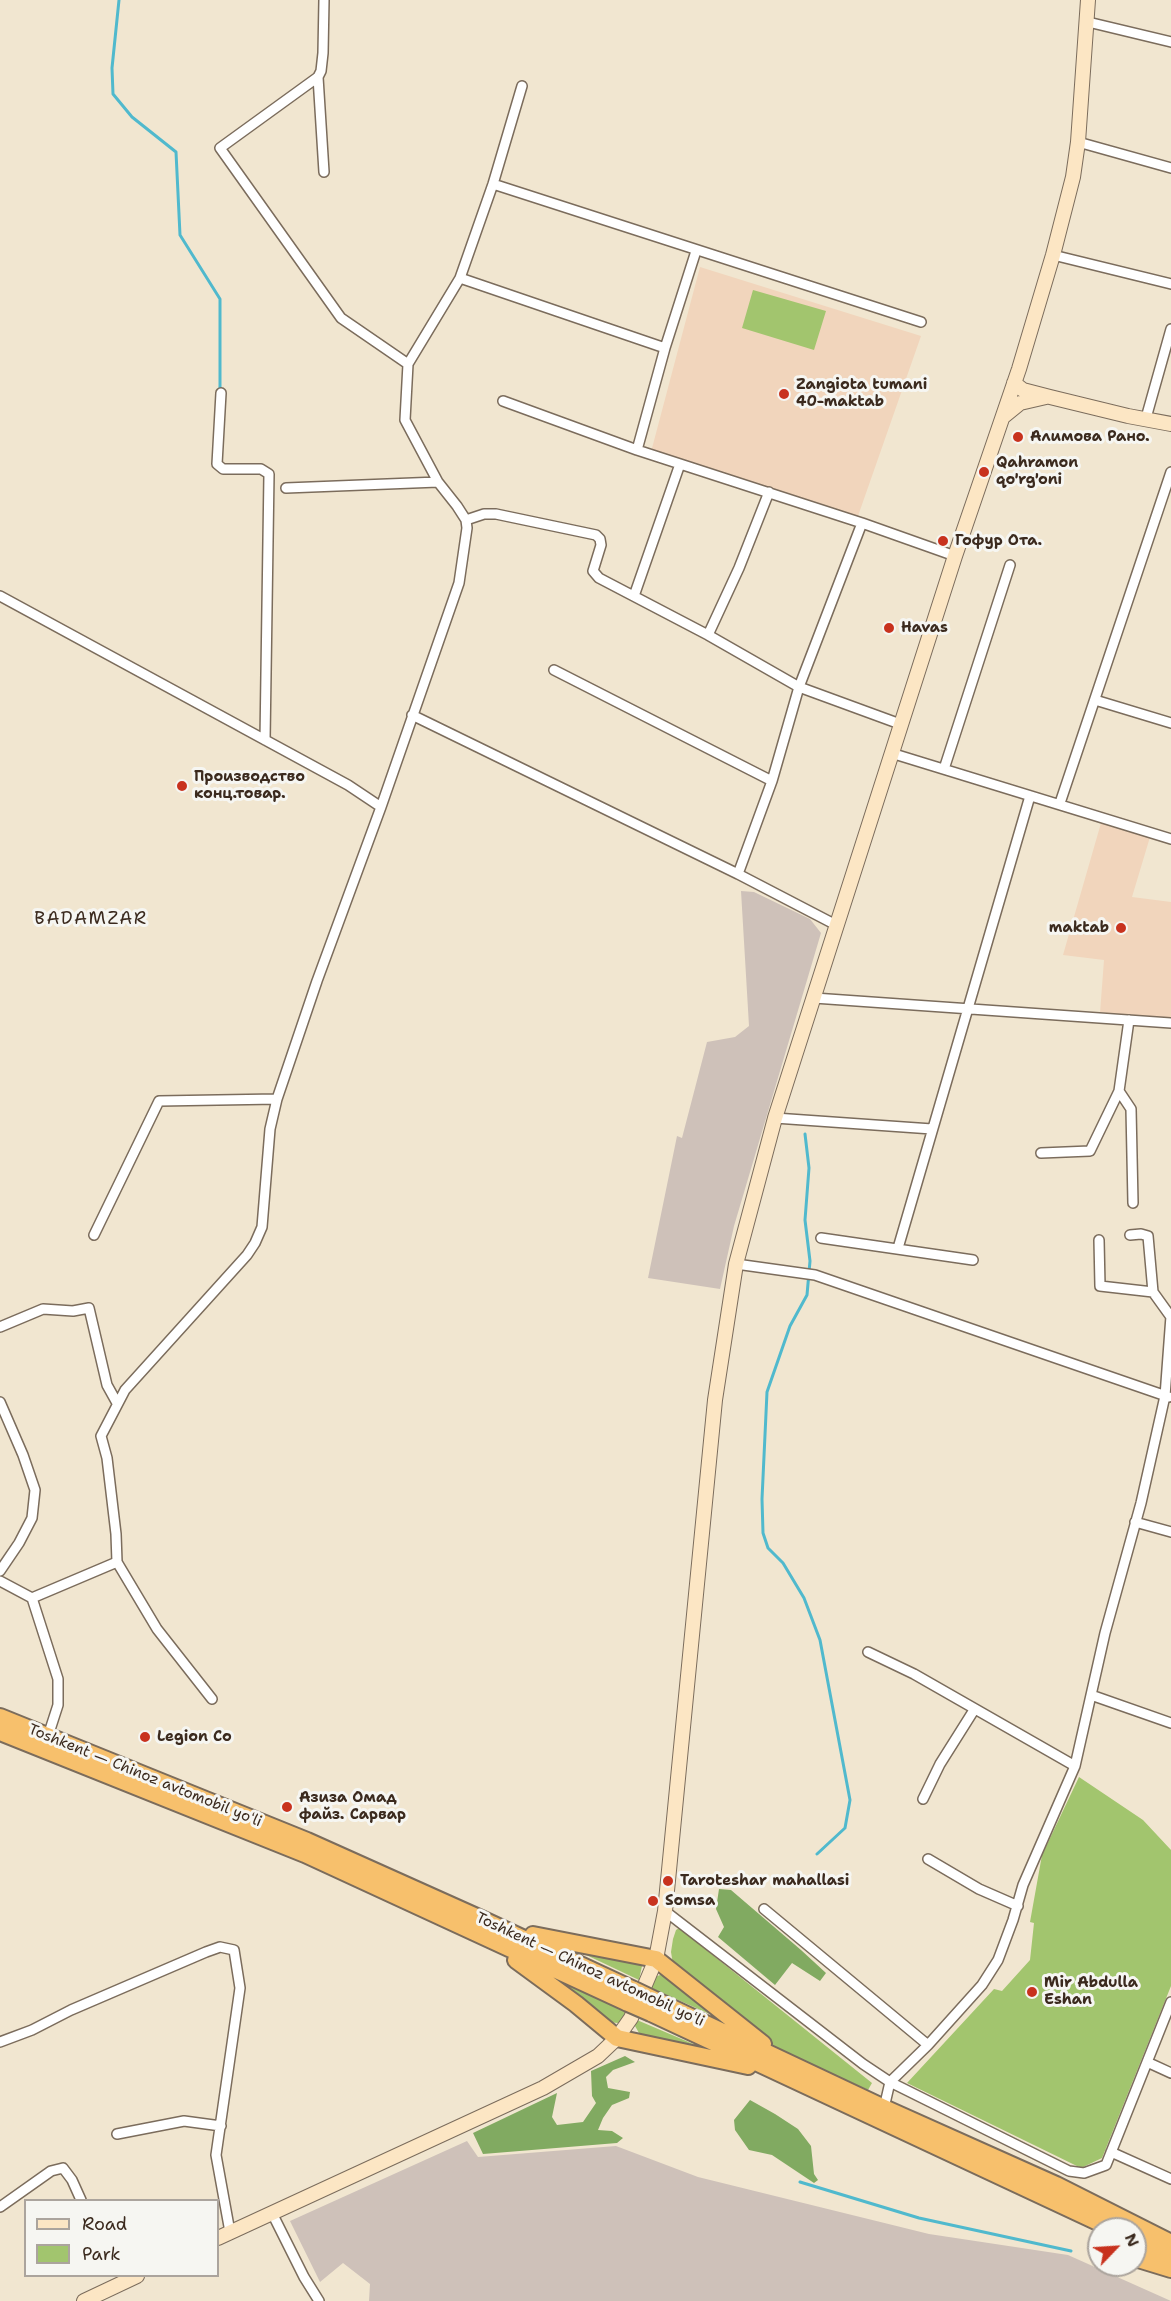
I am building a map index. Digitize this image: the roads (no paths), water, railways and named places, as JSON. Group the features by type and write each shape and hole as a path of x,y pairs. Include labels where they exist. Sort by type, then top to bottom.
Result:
{"highway":[{"name":"Toshkent — Chinoz avtomobil yoʻli","path":"0,1717 307,1841 479,1926 788,2069 1089,2217"},
{"name":"Toshkent — Chinoz avtomobil yoʻli","path":"0,1732 479,1926"},
{"path":"479,1926 512,1930 656,1959 788,2069"},
{"path":"479,1926 622,2040 788,2069"},
{"name":"Toshkent — Chinoz avtomobil yoʻli","path":"788,2069 884,2108 1056,2185 1110,2217"},
{"name":"Toshkent — Chinoz avtomobil yoʻli","path":"1147,2237 1163,2243 1171,2256"},
{"path":"1147,2262 1171,2269"}],"main road":[{"path":"224,2235 543,2088 598,2056 622,2040 656,1959 665,1911 715,1400 736,1264 775,1118 838,926 900,724 1003,418 1053,255 1073,177 1078,142 1088,0"},
{"path":"1014,383 1023,390 1128,416 1171,424"},
{"path":"1014,383 1024,383 1130,409 1146,418"},
{"path":"1003,418 1020,404 1050,397"},
{"path":"84,2301 116,2280 132,2277"}],"street":[{"path":"324,0 323,53 318,77 220,147 341,318 408,364"},
{"path":"1088,22 1171,42"},
{"path":"318,77 324,172"},
{"path":"212,1699 157,1629 117,1562 107,1458 101,1436 125,1390 247,1255 261,1227 270,1129 278,1099 317,981 381,807 459,583 467,528 466,520 438,482 405,420 408,364 460,278 493,184 522,86"},
{"path":"1078,142 1171,168"},
{"path":"493,184 921,322"},
{"path":"637,450 665,348 696,250"},
{"path":"1053,255 1171,284"},
{"path":"460,278 665,348"},
{"path":"1146,418 1171,329"},
{"path":"221,393 218,467 261,469 269,474 266,740"},
{"path":"503,401 637,450 769,492 955,556"},
{"path":"634,596 680,464"},
{"path":"1060,803 1171,472"},
{"path":"286,488 438,482"},
{"path":"708,635 739,568 769,492"},
{"path":"466,520 483,514 496,514 596,535 601,545 593,571 595,575 799,687 900,724"},
{"path":"738,874 772,781 799,687 862,523"},
{"path":"944,769 1010,564"},
{"path":"0,596 348,785 381,807"},
{"path":"554,670 772,781"},
{"path":"1095,700 1171,723"},
{"path":"412,715 738,874 838,926"},
{"path":"891,753 1060,803 1171,839"},
{"path":"898,1248 1030,796"},
{"path":"814,998 1171,1023"},
{"path":"1041,1153 1090,1151 1119,1091 1129,1020"},
{"path":"1119,1091 1131,1109 1133,1203"},
{"path":"94,1235 159,1101 278,1099"},
{"path":"775,1118 932,1129"},
{"path":"884,2108 890,2082 928,2045 982,1985 998,1960 1018,1906 1023,1885 1075,1766 1105,1633 1168,1396 1171,1317 1153,1292 1148,1236 1130,1235"},
{"path":"821,1238 973,1260"},
{"path":"1099,1240 1100,1286 1153,1292"},
{"path":"736,1264 815,1275 1168,1396"},
{"path":"0,1328 43,1309 73,1311 89,1308 107,1385 117,1403"},
{"path":"0,1402 23,1455 35,1491 32,1518 19,1543 0,1570"},
{"path":"1135,1522 1171,1532"},
{"path":"32,1598 117,1562"},
{"path":"0,1581 32,1598 58,1679 58,1705 48,1736"},
{"path":"868,1652 914,1674 1075,1766"},
{"path":"1091,1695 1171,1723"},
{"path":"924,1799 940,1764 974,1710"},
{"path":"928,1859 979,1889 1018,1906"},
{"path":"764,1909 928,2045"},
{"path":"665,1911 863,2064 890,2082 1069,2172 1084,2173 1106,2165 1171,2002"},
{"path":"0,2042 32,2030 71,2010 206,1952 220,1947 234,1950 240,1988 216,2155 224,2235"},
{"path":"1147,2062 1171,2073"},
{"path":"117,2134 183,2121 220,2126"},
{"path":"1112,2152 1171,2180"},
{"path":"0,2207 51,2171 63,2168 72,2180 81,2199"},
{"path":"1056,2185 1069,2172"},
{"path":"272,2213 304,2277 319,2301"}],"waterway":[{"path":"119,0 112,68 113,94 132,117 176,152 180,235 220,299 220,391"},
{"path":"805,1134 809,1168 805,1220 810,1261 807,1295 790,1326 767,1392 762,1499 763,1533 768,1548 783,1563 804,1598 820,1640 850,1800 845,1828 817,1854"},
{"path":"800,2182 919,2218 1071,2251"}],"place":[{"name":"Zangiota tumani 40-maktab","path":"784,394"},
{"name":"Алимова Рано.","path":"1018,437"},
{"name":"Qahramon qo'rg'oni","path":"984,472"},
{"name":"Гофур Ота.","path":"943,541"},
{"name":"Havas","path":"889,628"},
{"name":"Производство конц.товар.","path":"182,786"},
{"name":"maktab","path":"1121,928"},
{"name":"Legion Co","path":"145,1737"},
{"name":"Азиза Омад файз. Сарвар","path":"287,1807"},
{"name":"Taroteshar mahallasi","path":"668,1881"},
{"name":"Somsa","path":"653,1901"},
{"name":"Mir Abdulla Eshan","path":"1032,1992"}],"district":[{"name":"BADAMZAR","path":"91,919"}]}
